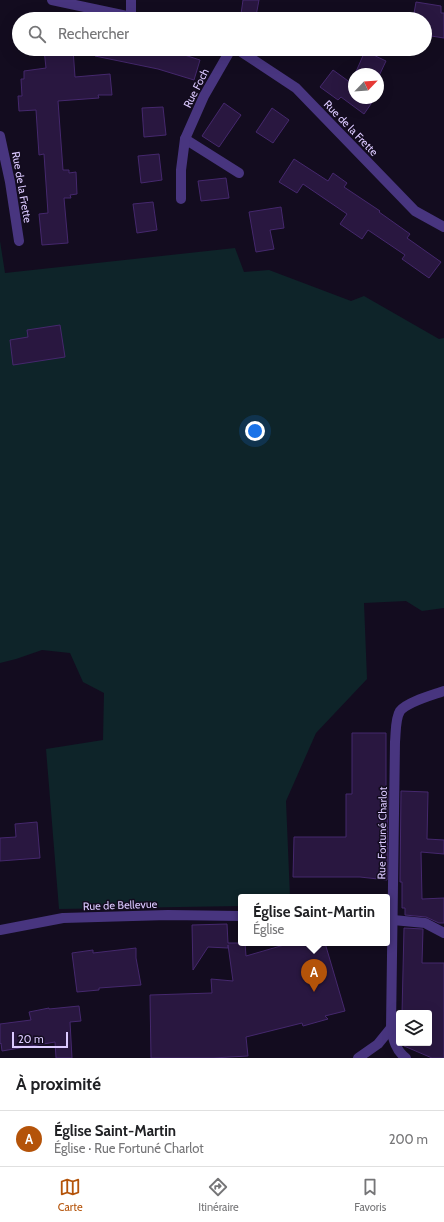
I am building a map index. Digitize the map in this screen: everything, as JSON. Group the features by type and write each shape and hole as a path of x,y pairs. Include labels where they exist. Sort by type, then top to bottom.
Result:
{"street":[{"path":"52,0 108,12"},
{"path":"131,0 134,12"},
{"name":"Rue Foch","path":"181,199 181,170 185,139 204,96 227,56"},
{"name":"Rue de la Frette","path":"248,56 296,88 415,211 444,227"},
{"name":"Rue de la Frette","path":"0,136 10,182 19,241"},
{"path":"185,139 239,173"},
{"name":"Rue Fortuné Charlot","path":"406,1058 399,1051 393,1039 391,1028 395,749 397,721 400,711 406,706 444,691"},
{"name":"Rue de Bellevue","path":"0,930 64,918 168,915 238,916"},
{"path":"393,920 425,923 444,933"},
{"path":"358,1058 378,1044 391,1028"}],"green space":[{"path":"0,241 5,273 235,248 244,272 269,270 351,301 364,296 439,339 444,338 444,608 422,611 406,601 364,603 367,679 316,733 286,801 290,894 238,894 238,906 59,909 46,749 103,740 104,693 83,682 70,653 42,650 0,663"}],"building":[{"path":"243,0 259,0 257,12 241,12"},
{"path":"416,2 441,6 441,13 444,13 444,38 432,36 432,12 414,12"},
{"path":"45,56 74,56 75,77 110,74 112,95 98,95 99,98 58,101 63,170 69,170 69,173 76,172 77,194 70,195 71,198 64,198 68,243 42,245 39,214 48,213 44,154 39,155 36,110 19,111 18,96 22,96 21,79 24,79 24,71 46,68"},
{"path":"95,56 188,56 200,60 194,80 158,69"},
{"path":"363,56 376,56 386,61 383,68 358,68"},
{"path":"333,70 348,81 348,102 341,97 338,100 320,87"},
{"path":"224,103 241,115 219,147 202,136"},
{"path":"350,104 371,104 364,114"},
{"path":"163,107 166,135 144,137 142,108"},
{"path":"272,108 289,120 273,143 256,132"},
{"path":"159,154 162,180 141,183 138,156"},
{"path":"294,159 328,181 333,173 347,183 344,187 380,211 379,212 410,234 407,238 441,262 429,278 402,259 405,255 368,230 362,239 340,224 347,214 303,184 297,193 279,182"},
{"path":"226,178 229,198 201,201 198,181"},
{"path":"153,202 157,230 137,233 133,204"},
{"path":"281,207 284,228 270,230 274,249 256,252 249,212"},
{"path":"60,325 65,357 13,365 10,340 28,337 27,330"},
{"path":"352,733 386,733 386,791 388,791 387,880 360,877 293,877 294,837 346,837 346,794 352,794"},
{"path":"401,791 428,792 427,839 444,840 444,854 421,852 422,899 444,898 444,923 439,923 426,917 405,915 405,908 402,908 402,882 400,882"},
{"path":"37,822 40,858 0,861 0,838 16,837 15,824"},
{"path":"227,924 228,943 238,943 238,946 245,946 246,956 281,946 326,946 345,1011 325,1016 328,1019 303,1026 302,1023 246,1037 248,1056 213,1058 151,1058 150,995 212,993 211,979 233,981 228,945 228,948 208,947 193,970 192,925"},
{"path":"404,928 423,929 422,963 444,963 444,1058 432,1058 404,1046 432,1046 432,1010 402,1010"},
{"path":"136,948 136,958 141,985 99,988 99,990 77,992 72,953 93,950 93,953"},
{"path":"79,1006 81,1021 70,1022 72,1058 56,1058 55,1042 2,1051 1,1043 0,1044 0,1024 31,1020 29,1012 49,1008"}],"place":[{"name":"Église Saint-Martin","path":"314,992"}]}
